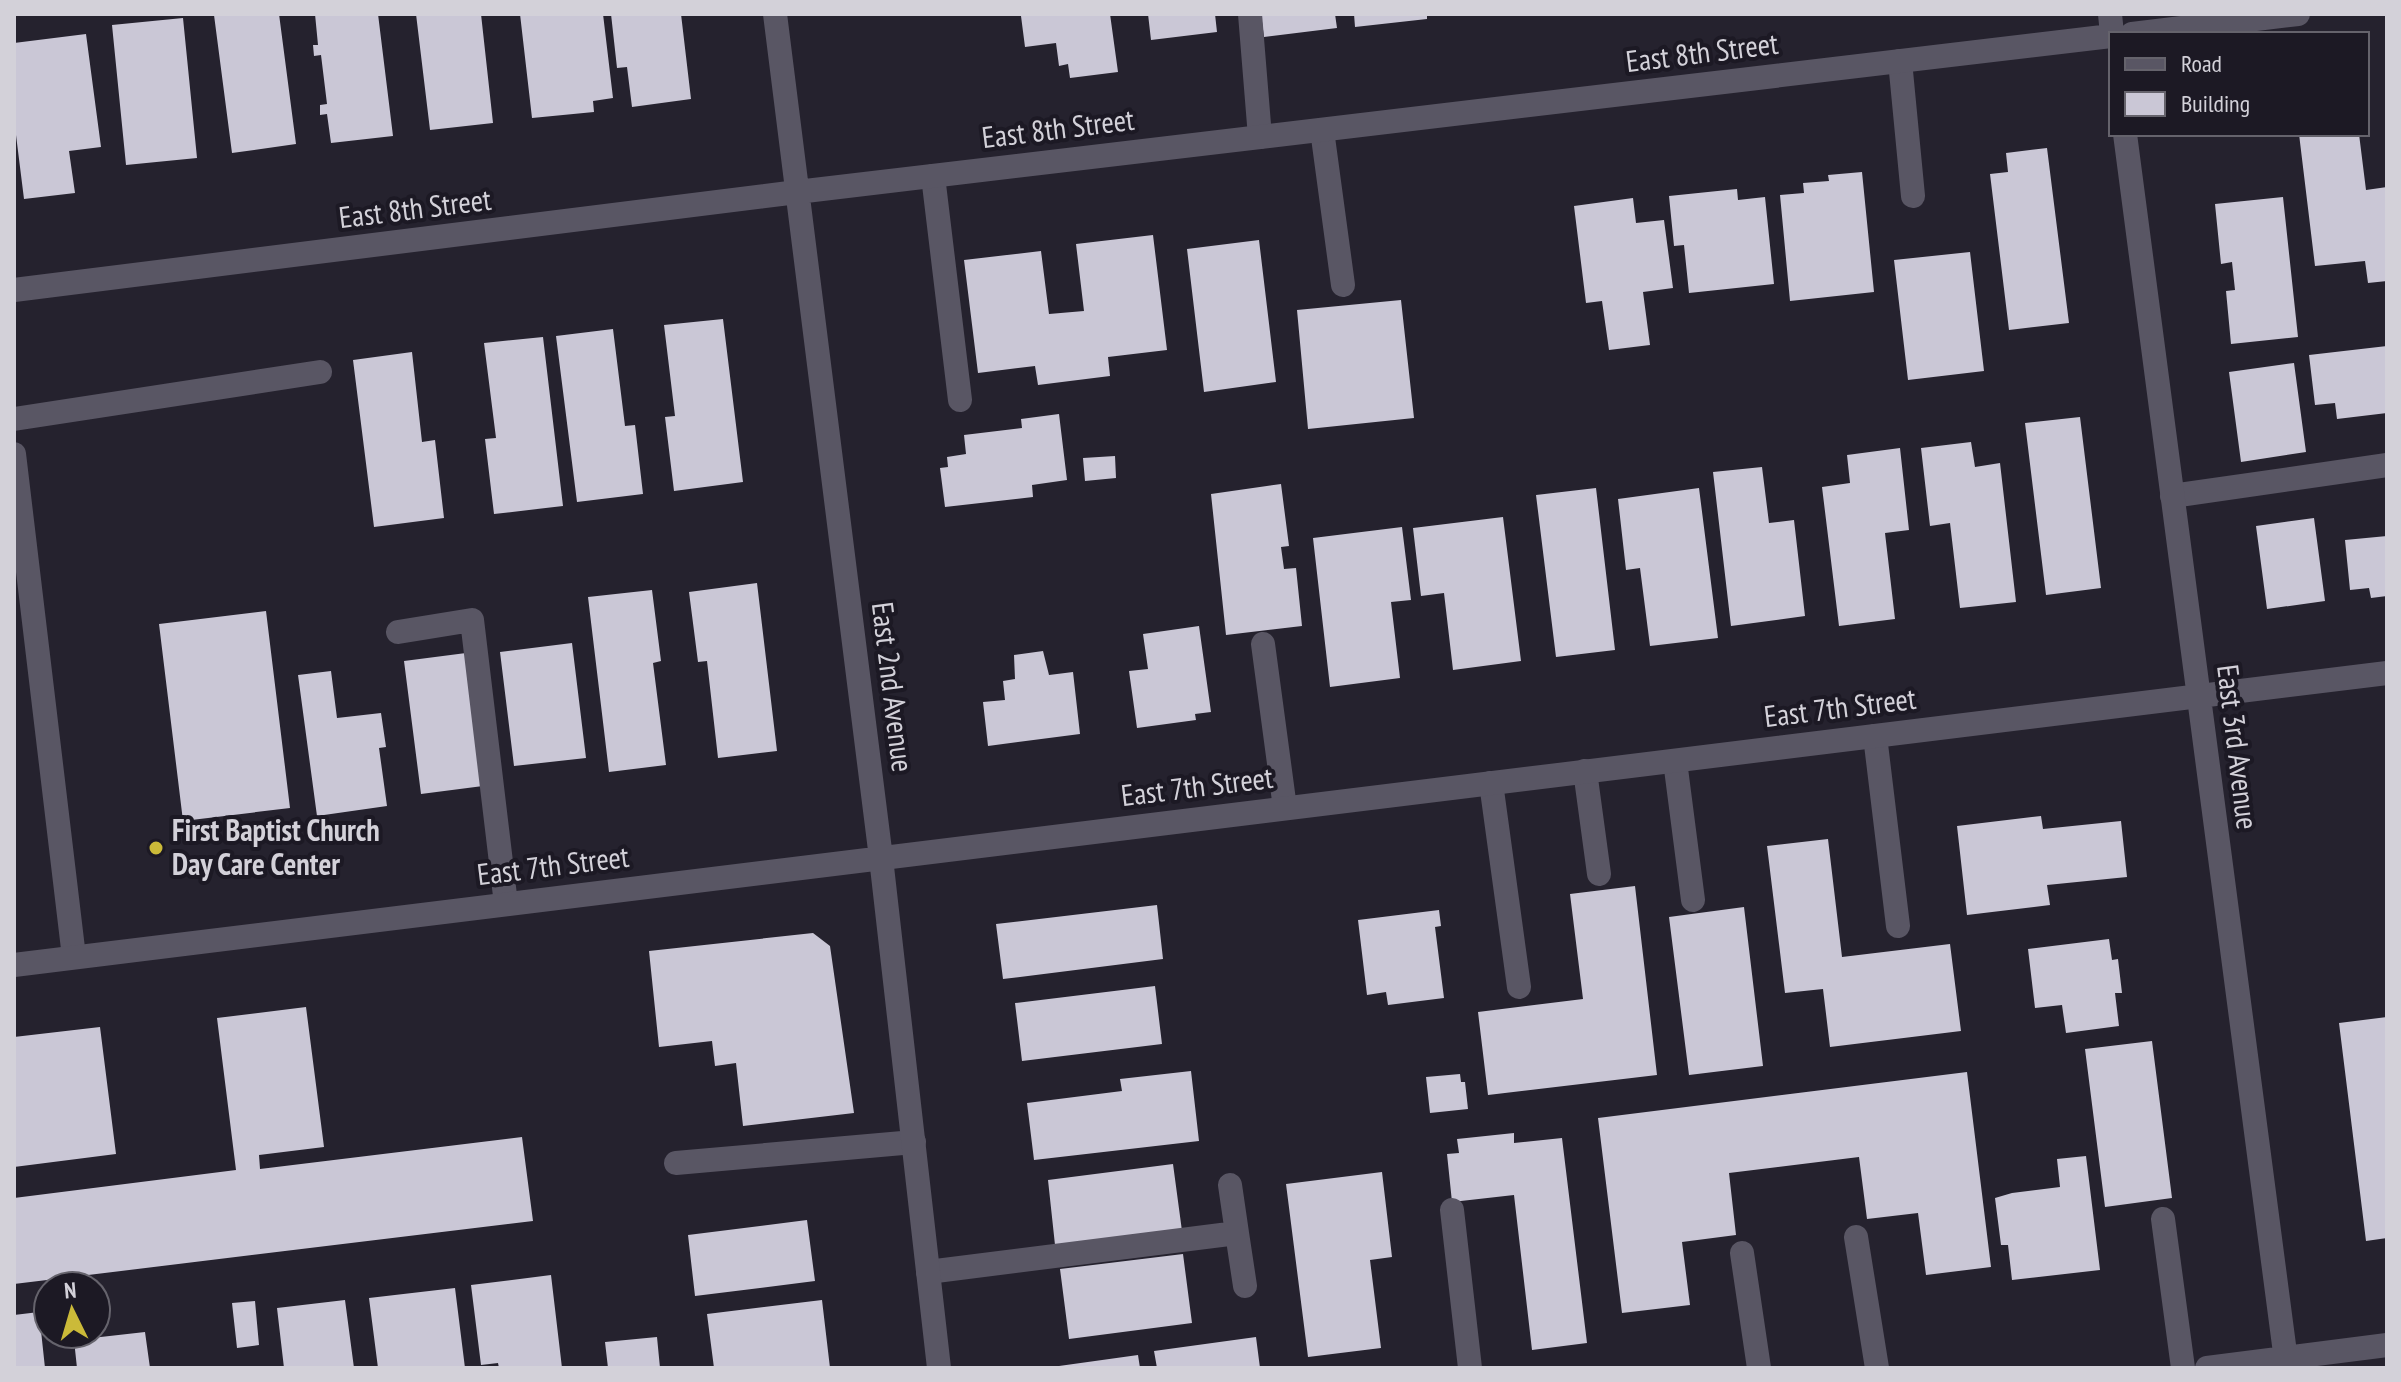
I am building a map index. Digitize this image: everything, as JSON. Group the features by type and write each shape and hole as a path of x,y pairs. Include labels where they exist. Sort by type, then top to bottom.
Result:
{"street":[{"name":"East 2nd Avenue","path":"775,14 881,858 939,1368"},
{"path":"1250,14 1260,137"},
{"path":"2146,32 2247,17 2298,14"},
{"name":"East 8th Street","path":"14,290 797,192 2109,35"},
{"path":"1900,61 1913,196"},
{"path":"1322,130 1343,285"},
{"name":"East 3rd Avenue","path":"2125,136 2286,1363"},
{"path":"933,176 960,400"},
{"path":"14,419 320,372"},
{"path":"14,454 74,957"},
{"path":"2172,496 2387,465"},
{"path":"398,632 472,620 506,904"},
{"path":"1263,644 1285,808"},
{"name":"East 7th Street","path":"14,965 2387,673"},
{"path":"1875,736 1898,926"},
{"path":"1675,761 1693,900"},
{"path":"1585,771 1599,874"},
{"path":"1491,783 1519,987"},
{"path":"676,1163 914,1142"},
{"path":"1230,1185 1245,1286"},
{"path":"1452,1210 1470,1368"},
{"path":"2163,1219 2183,1368"},
{"path":"928,1272 1237,1233"},
{"path":"1856,1237 1877,1368"},
{"path":"1742,1253 1759,1368"},
{"path":"2207,1368 2286,1363 2387,1345"}],"building":[{"path":"279,14 296,144 232,153 214,15"},
{"path":"315,14 378,14 393,136 331,143 327,114 320,115 320,105 327,104 321,55 314,56 313,45 318,45"},
{"path":"416,14 481,14 493,123 430,130"},
{"path":"520,14 603,14 613,98 593,101 594,112 532,118"},
{"path":"611,14 681,14 691,99 632,107 627,67 617,68"},
{"path":"1110,14 1118,72 1070,78 1068,64 1059,66 1056,43 1025,47 1021,16"},
{"path":"1148,14 1215,14 1217,32 1151,40"},
{"path":"1261,14 1335,14 1337,28 1264,37"},
{"path":"1354,14 1427,14 1427,19 1355,27"},
{"path":"183,18 197,158 126,165 112,25"},
{"path":"86,34 101,147 69,151 75,193 24,199 14,119 14,43"},
{"path":"2299,136 2359,136 2366,190 2387,187 2387,281 2368,283 2365,261 2315,266"},
{"path":"2047,148 2069,323 2009,330 1990,174 2008,172 2006,153"},
{"path":"1862,172 1874,292 1790,301 1780,195 1804,193 1803,183 1829,181 1828,175"},
{"path":"1737,189 1738,200 1765,197 1774,284 1689,293 1684,245 1674,246 1669,196"},
{"path":"2283,197 2298,337 2231,344 2226,291 2235,290 2232,262 2221,264 2215,204"},
{"path":"1633,198 1636,223 1664,220 1673,288 1643,292 1650,345 1609,350 1602,301 1586,303 1574,206"},
{"path":"1153,235 1167,350 1108,357 1110,376 1038,385 1035,366 978,373 964,260 1041,251 1049,314 1084,311 1076,244"},
{"path":"1259,240 1276,382 1204,392 1187,249"},
{"path":"1970,252 1984,371 1908,380 1894,260"},
{"path":"1401,300 1414,418 1308,429 1297,310"},
{"path":"723,319 743,482 674,491 665,417 675,416 664,325"},
{"path":"613,329 625,426 635,425 643,494 577,502 556,336"},
{"path":"543,337 563,506 494,514 485,439 496,438 484,343"},
{"path":"2387,346 2387,413 2337,419 2335,403 2315,405 2309,355"},
{"path":"412,352 422,442 435,440 444,518 374,527 353,360"},
{"path":"2294,363 2306,452 2241,462 2229,372"},
{"path":"1059,414 1067,480 1032,485 1033,497 945,507 940,468 948,467 947,457 966,454 964,435 1022,428 1021,419"},
{"path":"2080,417 2101,588 2046,595 2025,423"},
{"path":"1971,442 1975,467 2000,463 2016,602 1960,608 1950,523 1930,526 1921,448"},
{"path":"1900,448 1909,530 1885,533 1895,619 1839,626 1822,487 1850,483 1847,455"},
{"path":"1115,456 1116,478 1085,481 1083,458"},
{"path":"1762,467 1769,523 1794,520 1805,616 1731,626 1713,472"},
{"path":"1281,484 1289,546 1281,547 1284,569 1296,568 1302,626 1226,635 1211,494"},
{"path":"1596,488 1615,650 1556,657 1536,495"},
{"path":"1699,488 1718,638 1650,646 1640,568 1626,570 1618,499"},
{"path":"1503,517 1521,661 1453,670 1444,593 1421,596 1413,528"},
{"path":"2314,518 2325,601 2267,609 2256,526"},
{"path":"1402,527 1411,600 1391,602 1400,678 1330,687 1313,538"},
{"path":"2387,536 2387,596 2371,598 2369,588 2350,590 2345,540"},
{"path":"757,583 777,751 718,758 707,661 698,662 689,592"},
{"path":"652,590 661,661 653,663 666,765 609,772 588,597"},
{"path":"266,611 290,808 183,821 159,624"},
{"path":"1199,626 1211,712 1195,714 1196,720 1137,728 1129,671 1148,669 1143,634"},
{"path":"572,643 586,758 514,766 500,652"},
{"path":"1043,651 1049,675 1073,672 1080,734 988,746 983,702 1005,700 1003,681 1015,679 1014,655"},
{"path":"466,653 483,786 421,794 404,661"},
{"path":"331,671 337,718 381,713 386,747 379,748 387,806 317,816 298,675"},
{"path":"2041,816 2043,829 2121,821 2127,877 2047,885 2050,905 1967,915 1957,826"},
{"path":"1828,839 1842,957 1950,944 1961,1031 1830,1047 1823,989 1785,993 1767,846"},
{"path":"1635,886 1657,1075 1488,1095 1478,1012 1583,999 1570,894"},
{"path":"1157,905 1163,959 1003,979 996,924"},
{"path":"1744,907 1763,1066 1689,1075 1669,917"},
{"path":"1439,910 1441,926 1435,927 1444,998 1388,1005 1386,992 1367,995 1358,920"},
{"path":"813,933 830,946 854,1113 743,1126 736,1063 715,1066 712,1041 659,1047 649,951"},
{"path":"2109,939 2112,960 2118,959 2122,993 2115,993 2119,1026 2066,1033 2062,1005 2035,1008 2028,949"},
{"path":"1155,986 1162,1044 1022,1061 1015,1003"},
{"path":"306,1007 324,1147 259,1155 260,1169 522,1137 533,1221 112,1272 32,1270 32,1282 14,1284 14,1198 236,1170 217,1018"},
{"path":"2387,1017 2387,1238 2366,1241 2339,1023"},
{"path":"100,1027 116,1154 14,1167 14,1037"},
{"path":"2152,1041 2172,1198 2105,1207 2085,1049"},
{"path":"1191,1071 1199,1141 1034,1160 1027,1103 1122,1091 1120,1079"},
{"path":"1967,1072 1991,1267 1926,1275 1918,1213 1867,1219 1859,1157 1729,1173 1736,1235 1682,1242 1690,1305 1622,1313 1598,1118"},
{"path":"1460,1074 1461,1082 1465,1082 1468,1109 1430,1113 1426,1077"},
{"path":"1514,1133 1514,1143 1562,1138 1587,1343 1532,1350 1514,1195 1452,1202 1447,1154 1459,1153 1457,1139"},
{"path":"2086,1156 2100,1270 2012,1280 2008,1245 2001,1245 1995,1198 2060,1187 2057,1159"},
{"path":"1173,1164 1182,1231 1055,1245 1048,1180"},
{"path":"1382,1172 1392,1257 1370,1260 1381,1348 1308,1357 1286,1184"},
{"path":"807,1220 815,1281 695,1296 688,1235"},
{"path":"1183,1254 1192,1323 1069,1339 1060,1269"},
{"path":"551,1275 562,1368 499,1368 498,1363 481,1365 471,1285"},
{"path":"455,1288 465,1368 378,1368 369,1298"},
{"path":"345,1300 354,1368 284,1368 277,1308"},
{"path":"822,1300 830,1368 714,1368 707,1314"},
{"path":"255,1301 259,1345 237,1348 232,1303"},
{"path":"32,1313 32,1350 43,1350 45,1368 14,1368 14,1315"},
{"path":"145,1332 150,1368 77,1368 75,1350 112,1350 112,1336"},
{"path":"657,1337 660,1368 608,1368 605,1342"},
{"path":"1256,1337 1260,1368 1157,1368 1154,1351"},
{"path":"1138,1355 1140,1368 1059,1368 1059,1366"}],"place":[{"name":"First Baptist Church Day Care Center","path":"156,848"}]}
